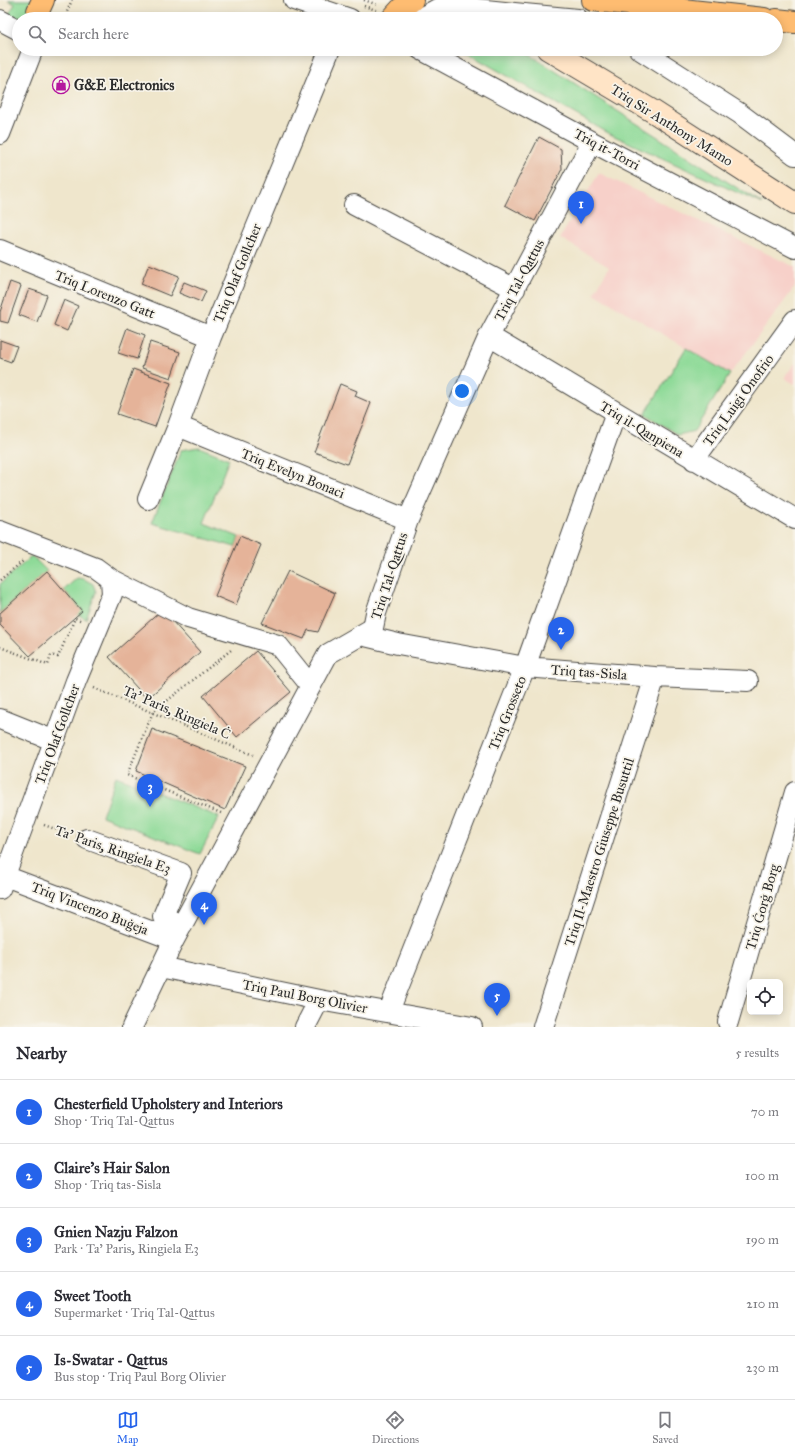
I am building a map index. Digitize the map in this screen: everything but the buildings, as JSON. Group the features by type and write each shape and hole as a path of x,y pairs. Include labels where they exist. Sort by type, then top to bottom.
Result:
{"highway":[{"path":"398,12 412,0"},
{"path":"593,0 701,12"},
{"path":"783,21 795,22"}],"main road":[{"name":"Triq Sir Anthony Mamo","path":"560,56 654,112 795,203"}],"street":[{"path":"294,0 355,12"},
{"path":"432,12 439,8 457,7 505,12"},
{"path":"0,20 12,26"},
{"path":"0,134 30,56"},
{"name":"Triq Olaf Gollcher","path":"148,499 178,426 211,337 327,56"},
{"name":"Triq it-Torri","path":"433,56 592,142 795,248"},
{"path":"650,56 739,113 795,155"},
{"name":"Triq Tal-Qattus","path":"132,1027 178,933 328,654 372,628 408,520 489,336 592,142"},
{"path":"354,205 515,289"},
{"name":"Triq Lorenzo Gatt","path":"1,254 211,337"},
{"name":"Triq Luigi Onofrio","path":"694,460 795,320"},
{"name":"Triq il-Qanpiena","path":"489,336 694,460 795,519"},
{"name":"Triq Grosseto","path":"389,1011 525,667 616,413"},
{"name":"Triq Evelyn Bonaci","path":"178,426 408,520"},
{"path":"0,531 96,568 111,579 188,618 278,645 310,685"},
{"name":"Triq Olaf Gollcher","path":"3,882 76,681 112,594 111,579"},
{"name":"Triq tas-Sisla","path":"361,635 398,644 525,667 655,677 748,680"},
{"name":"Triq Il-Maestro Giuseppe Busuttil","path":"543,1027 655,677"},
{"path":"0,719 55,741"},
{"name":"Triq Ġorġ Borg","path":"726,1025 795,792"},
{"name":"Ta' Paris, Ringiela E3","path":"87,839 181,873 163,916 178,933"},
{"name":"Triq Vincenzo Buġeja","path":"3,882 178,933"},
{"name":"Triq Paul Borg Olivier","path":"161,968 319,1000 389,1011 472,1027"},
{"path":"305,1027 319,1000"}],"path":[{"path":"67,12 72,0"},
{"path":"355,12 378,10 380,6 364,0"},
{"path":"0,580 41,546"},
{"path":"222,813 127,775 153,712 249,636"},
{"path":"0,647 48,665 51,655 58,657"},
{"name":"Ta' Paris, Ringiela Ċ","path":"76,681 270,762"},
{"name":"Ta' Paris, Ringiela E3","path":"26,819 87,839"}],"shaded area":[{"path":"599,173 795,267 795,287 730,374 594,293 609,267 560,238"},
{"path":"795,363 795,384 784,378"}],"green space":[{"path":"8,0 32,0 30,12 12,12 12,16 8,15 15,4"},
{"path":"472,56 532,56 762,204 610,134"},
{"path":"686,348 730,374 694,431 678,435 645,414"},
{"path":"199,447 229,459 204,523 239,537 235,547 152,523 181,450"},
{"path":"32,556 47,571 0,613 0,584"},
{"path":"77,578 84,579 93,584 96,592 86,619 77,614 82,610 64,590"},
{"path":"116,776 219,817 200,854 102,816"}],"place":[{"name":"G&E Electronics","path":"61,85"},
{"name":"Chesterfield Upholstery and Interiors","path":"581,224"},
{"name":"Claire's Hair Salon","path":"561,650"},
{"name":"Gnien Nazju Falzon","path":"150,807"},
{"name":"Sweet Tooth","path":"204,925"},
{"name":"Is-Swatar - Qattus","path":"497,1016"}]}
